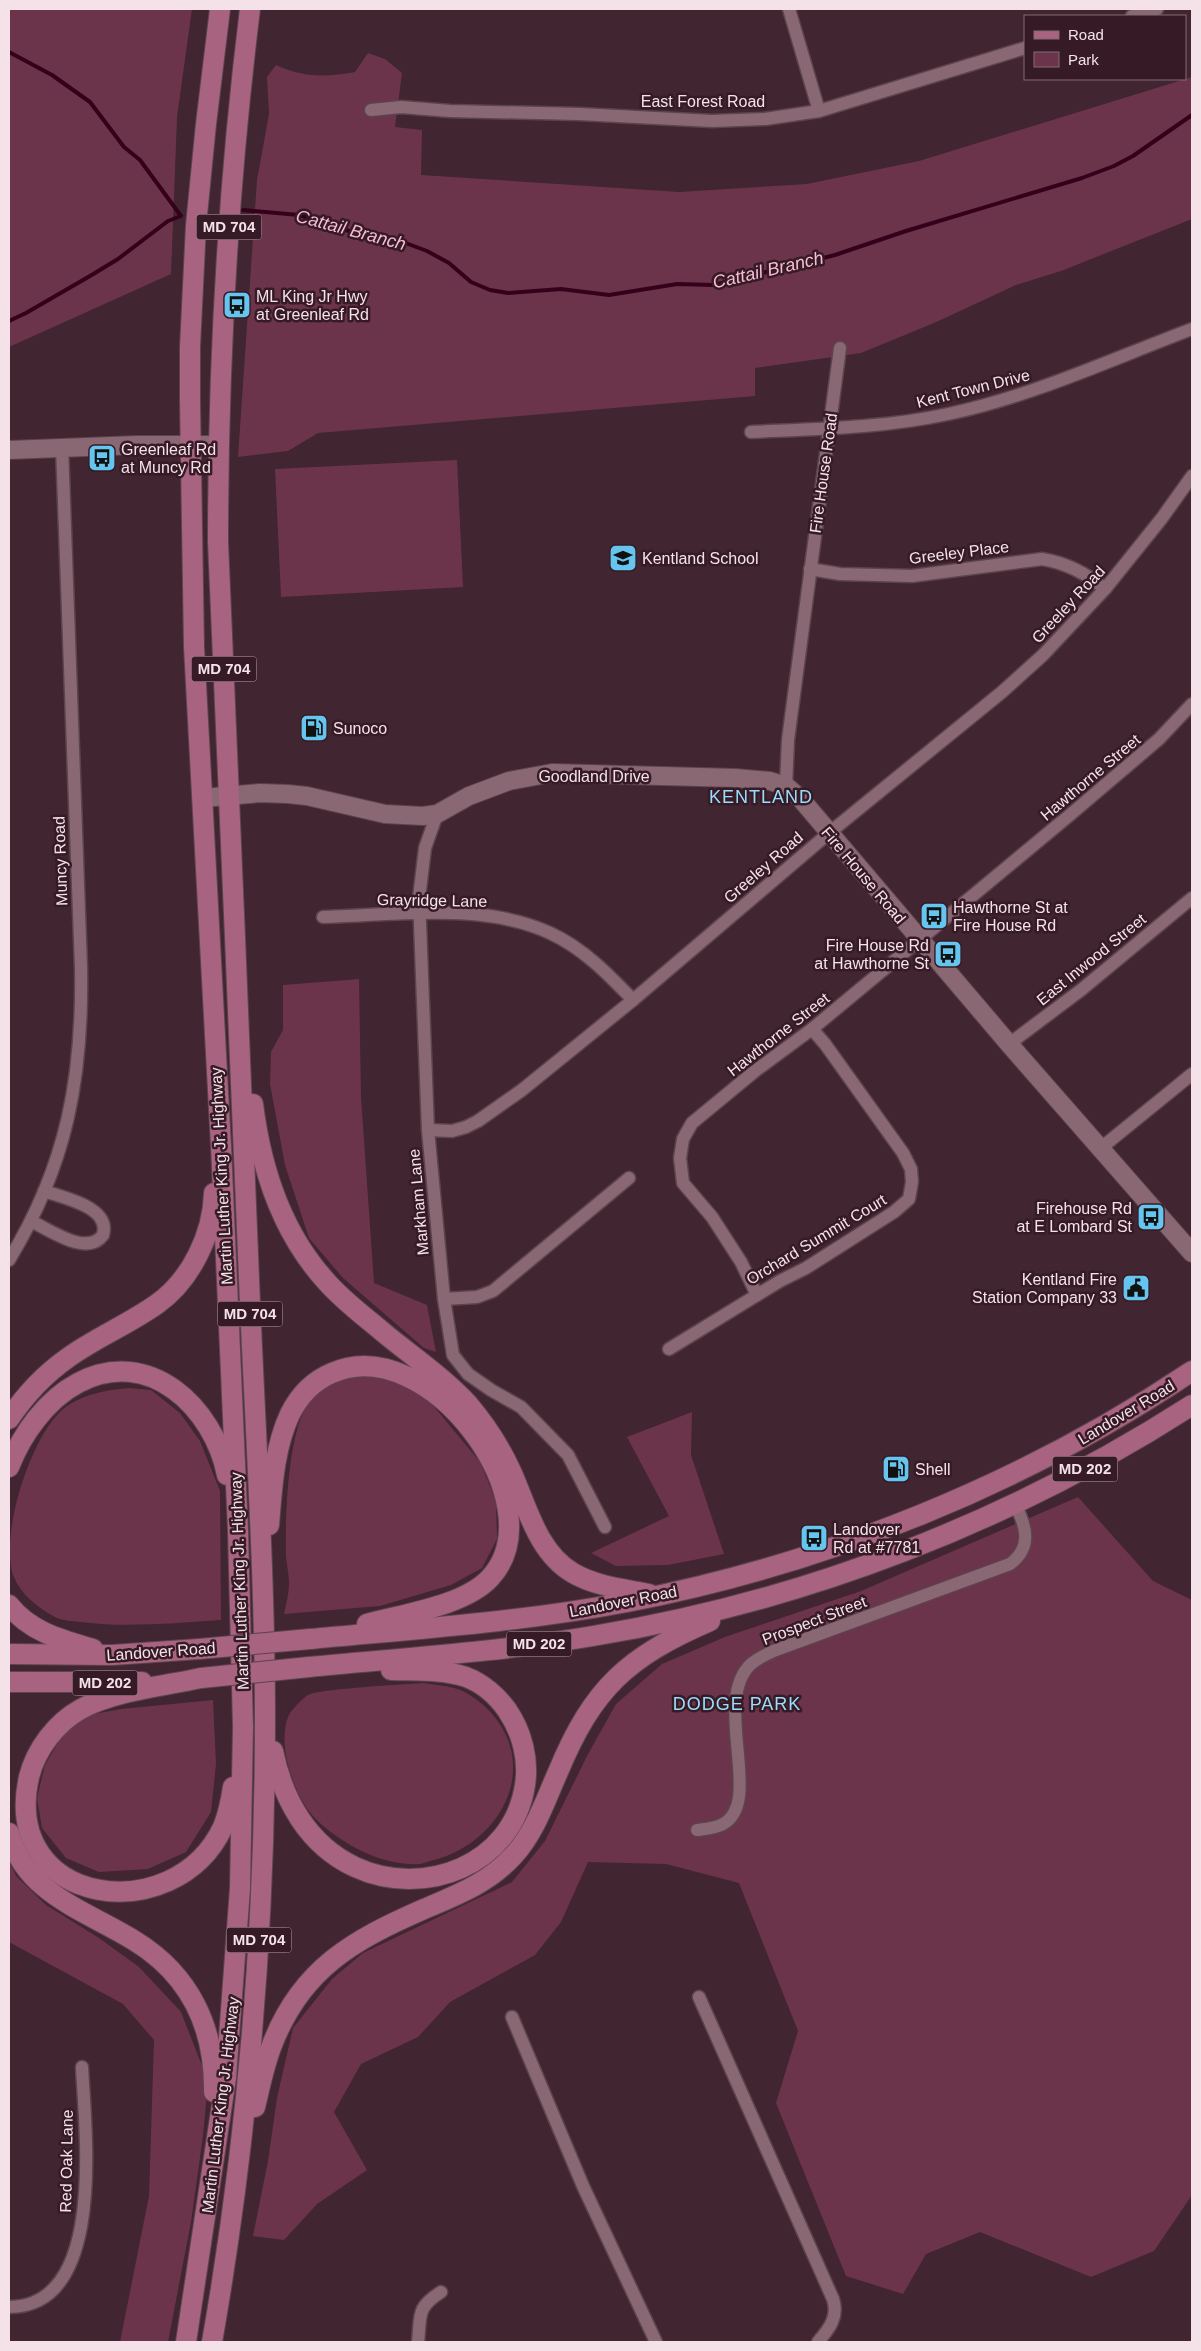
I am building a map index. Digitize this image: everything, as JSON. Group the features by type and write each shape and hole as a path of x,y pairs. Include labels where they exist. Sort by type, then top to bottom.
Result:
{"main road":[{"name":"Martin Luther King Jr. Highway","path":"186,2342 226,2078 233,2005 240,1888 243,1727 238,1531 221,1146 215,1068 194,647 191,444 190,347 196,225 220,9"},
{"name":"Martin Luther King Jr. Highway","path":"212,2342 239,2164 258,1965 265,1714 263,1610 218,542 218,446 233,154 250,9"},
{"path":"238,1019 250,1077 257,1130 270,1182 289,1229 307,1257 335,1290 446,1383 473,1411 505,1458 538,1533 558,1561 571,1572 589,1580 656,1596"},
{"path":"9,1419 48,1373 79,1350 160,1302 177,1285 193,1264 207,1232 212,1207 215,1068"},
{"path":"263,1610 276,1467 286,1425 298,1400 311,1386 328,1375 355,1366 386,1367 415,1380 454,1411 473,1432 488,1457 501,1484 508,1508 510,1530 506,1552 489,1579 471,1593 459,1598 310,1638"},
{"name":"Landover Road","path":"9,1654 112,1655 199,1649 543,1616 656,1596 732,1578 828,1549 913,1518 1003,1478 1107,1425 1192,1371"},
{"path":"9,1466 18,1447 39,1416 49,1405 78,1383 115,1373 140,1374 164,1382 186,1397 211,1429 226,1469 238,1531"},
{"name":"Landover Road","path":"9,1682 110,1683 201,1678 578,1639 678,1620 765,1598 880,1561 964,1527 1015,1504 1108,1456 1192,1405"},
{"path":"1003,1478 1015,1504"},
{"path":"239,2164 271,2046 285,2017 314,1977 337,1955 362,1938 476,1886 496,1873 514,1855 530,1834 579,1726 595,1700 616,1677 641,1656 670,1639 765,1598"},
{"path":"9,1605 22,1618 49,1635 112,1655"},
{"path":"265,1714 278,1776 288,1800 318,1842 349,1864 386,1876 426,1878 461,1870 481,1858 499,1842 512,1823 521,1802 526,1767 523,1745 516,1725 504,1706 490,1692 465,1677 439,1672 309,1667"},
{"path":"201,1678 99,1701 78,1710 52,1733 40,1751 30,1772 26,1805 32,1836 49,1864 74,1882 107,1892 145,1889 181,1873 209,1848 223,1827 233,1790 243,1727"},
{"path":"9,1833 22,1864 42,1886 59,1899 145,1948 169,1968 192,1998 204,2022 211,2048 214,2080 213,2165"}],"street":[{"path":"789,9 819,111"},
{"path":"1136,15 1157,9"},
{"name":"East Forest Road","path":"371,110 401,107 450,111 579,114 712,121 765,119 819,111 1024,48"},
{"name":"Kent Town Drive","path":"752,432 906,422 949,414 992,403 1079,374 1192,329"},
{"name":"Fire House Road","path":"840,348 836,392 829,427 788,740 786,786 800,798 1009,1044 1191,1250"},
{"path":"9,450 191,444 218,446"},
{"name":"Muncy Road","path":"9,1260 31,1221 44,1191 69,1120 80,1049 81,967 62,447"},
{"name":"Greeley Road","path":"428,1130 452,1131 478,1121 522,1090 633,1000 829,833 1002,692 1043,655 1105,589 1162,518 1192,476"},
{"name":"Greeley Place","path":"810,569 840,574 912,576 1042,559 1057,561 1076,569 1105,589"},
{"name":"Hawthorne Street","path":"757,1295 741,1262 712,1217 682,1183 680,1158 684,1139 692,1123 755,1071 812,1029 1122,771 1166,732 1192,704"},
{"name":"Goodland Drive","path":"203,798 260,792 307,796 385,814 422,816 437,814 488,788 516,779 552,773 735,778 770,781 786,786"},
{"name":"Markham Lane","path":"437,814 431,827 422,861 419,914 428,1130 444,1299 453,1355 468,1374 521,1407 568,1456 605,1527"},
{"name":"East Inwood Street","path":"1009,1044 1081,990 1192,898"},
{"name":"Grayridge Lane","path":"323,917 419,914 492,916 521,922 552,933 592,960 633,1000"},
{"name":"Orchard Summit Court","path":"669,1349 757,1295 806,1268 894,1212 908,1199 912,1182 911,1169 903,1153 825,1044 812,1029"},
{"path":"1101,1148 1192,1074"},
{"path":"444,1299 477,1297 493,1291 629,1178"},
{"path":"31,1221 83,1244 95,1242 103,1235 103,1221 96,1212 44,1191"},
{"name":"Prospect Street","path":"697,1830 722,1825 729,1820 738,1802 739,1771 735,1730 735,1697 743,1674 750,1664 776,1650 1010,1564 1022,1553 1026,1540 1025,1527 1015,1504"},
{"path":"699,1997 833,2299 835,2316 832,2325 818,2342"},
{"path":"512,2017 583,2186 656,2342"},
{"name":"Red Oak Lane","path":"9,2307 33,2303 53,2291 66,2274 73,2257 84,2197 82,2067"},
{"path":"418,2342 422,2308 427,2301 441,2292"}],"green space":[{"path":"9,9 192,9 177,117 171,274 9,347"},
{"path":"368,53 385,59 402,73 395,127 422,130 421,175 679,192 807,184 919,161 1192,77 1192,219 1061,271 1016,285 934,323 861,353 755,368 755,396 318,433 288,451 238,457 257,180 269,114 267,77 276,65 296,72 315,75 355,72"},
{"path":"457,460 463,587 281,597 275,469"},
{"path":"359,979 361,1097 374,1283 427,1305 436,1352 424,1348 343,1278 309,1238 285,1165 270,1084 271,1052 283,1030 283,985"},
{"path":"359,1375 380,1377 409,1388 431,1403 480,1462 496,1501 497,1539 482,1568 451,1585 380,1606 284,1614 289,1584 286,1557 287,1498 297,1429 304,1411 317,1393 334,1383"},
{"path":"129,1388 151,1390 180,1413 200,1441 220,1491 221,1620 134,1625 64,1620 48,1613 30,1600 20,1589 13,1575 10,1558 10,1537 14,1514 28,1467 37,1445 48,1427 59,1413 74,1402 92,1394"},
{"path":"692,1412 691,1455 724,1554 668,1565 616,1566 591,1553 669,1516 627,1437"},
{"path":"1078,1497 1153,1581 1192,1600 1192,2195 1154,2251 1091,2277 980,2232 926,2254 903,2294 846,2276 776,2103 798,2031 739,1883 666,1864 588,1862 561,1922 535,1955 450,2002 418,2037 361,2064 334,2112 367,2170 317,2204 284,2240 253,2236 268,2161 277,2098 293,2028 332,1979 363,1953 512,1882 545,1841 588,1754 616,1704 662,1664 725,1637 861,1591"},
{"path":"424,1683 446,1686 465,1692 481,1703 493,1715 506,1736 513,1758 512,1780 506,1800 495,1820 479,1836 460,1850 420,1864 397,1863 375,1857 354,1847 319,1823 312,1815 295,1787 291,1775 285,1751 285,1728 291,1712 308,1695 344,1689"},
{"path":"213,1700 216,1764 211,1812 186,1852 148,1869 99,1872 66,1858 42,1828 37,1798 45,1765 63,1734 89,1715 121,1709"},
{"path":"9,1861 16,1876 46,1905 99,1938 139,1967 181,2012 208,2081 203,2136 191,2222 168,2342 120,2342 149,2196 154,2040 123,2004 9,1942"}],"waterway":[{"path":"9,52 52,75 90,102 124,147 140,160 181,216 168,221 118,259 9,321"},
{"name":"Cattail Branch","path":"243,210 299,215 352,232 377,234 403,242 427,251 449,263 471,282 490,290 508,293 561,289 609,295 677,284 714,285 835,255 906,231 1082,178 1114,166 1133,156 1192,115"}],"place":[{"name":"ML King Jr Hwy at Greenleaf Rd","path":"237,305"},
{"name":"Greenleaf Rd at Muncy Rd","path":"102,458"},
{"name":"Kentland School","path":"623,558"},
{"name":"Sunoco","path":"314,728"},
{"name":"Hawthorne St at Fire House Rd","path":"934,916"},
{"name":"Fire House Rd at Hawthorne St","path":"948,954"},
{"name":"Firehouse Rd at E Lombard St","path":"1151,1217"},
{"name":"Kentland Fire Station Company 33","path":"1136,1288"},
{"name":"Shell","path":"896,1469"},
{"name":"Landover Rd at #7781","path":"814,1538"}],"district":[{"name":"KENTLAND","path":"761,797"},
{"name":"DODGE PARK","path":"737,1704"}]}
